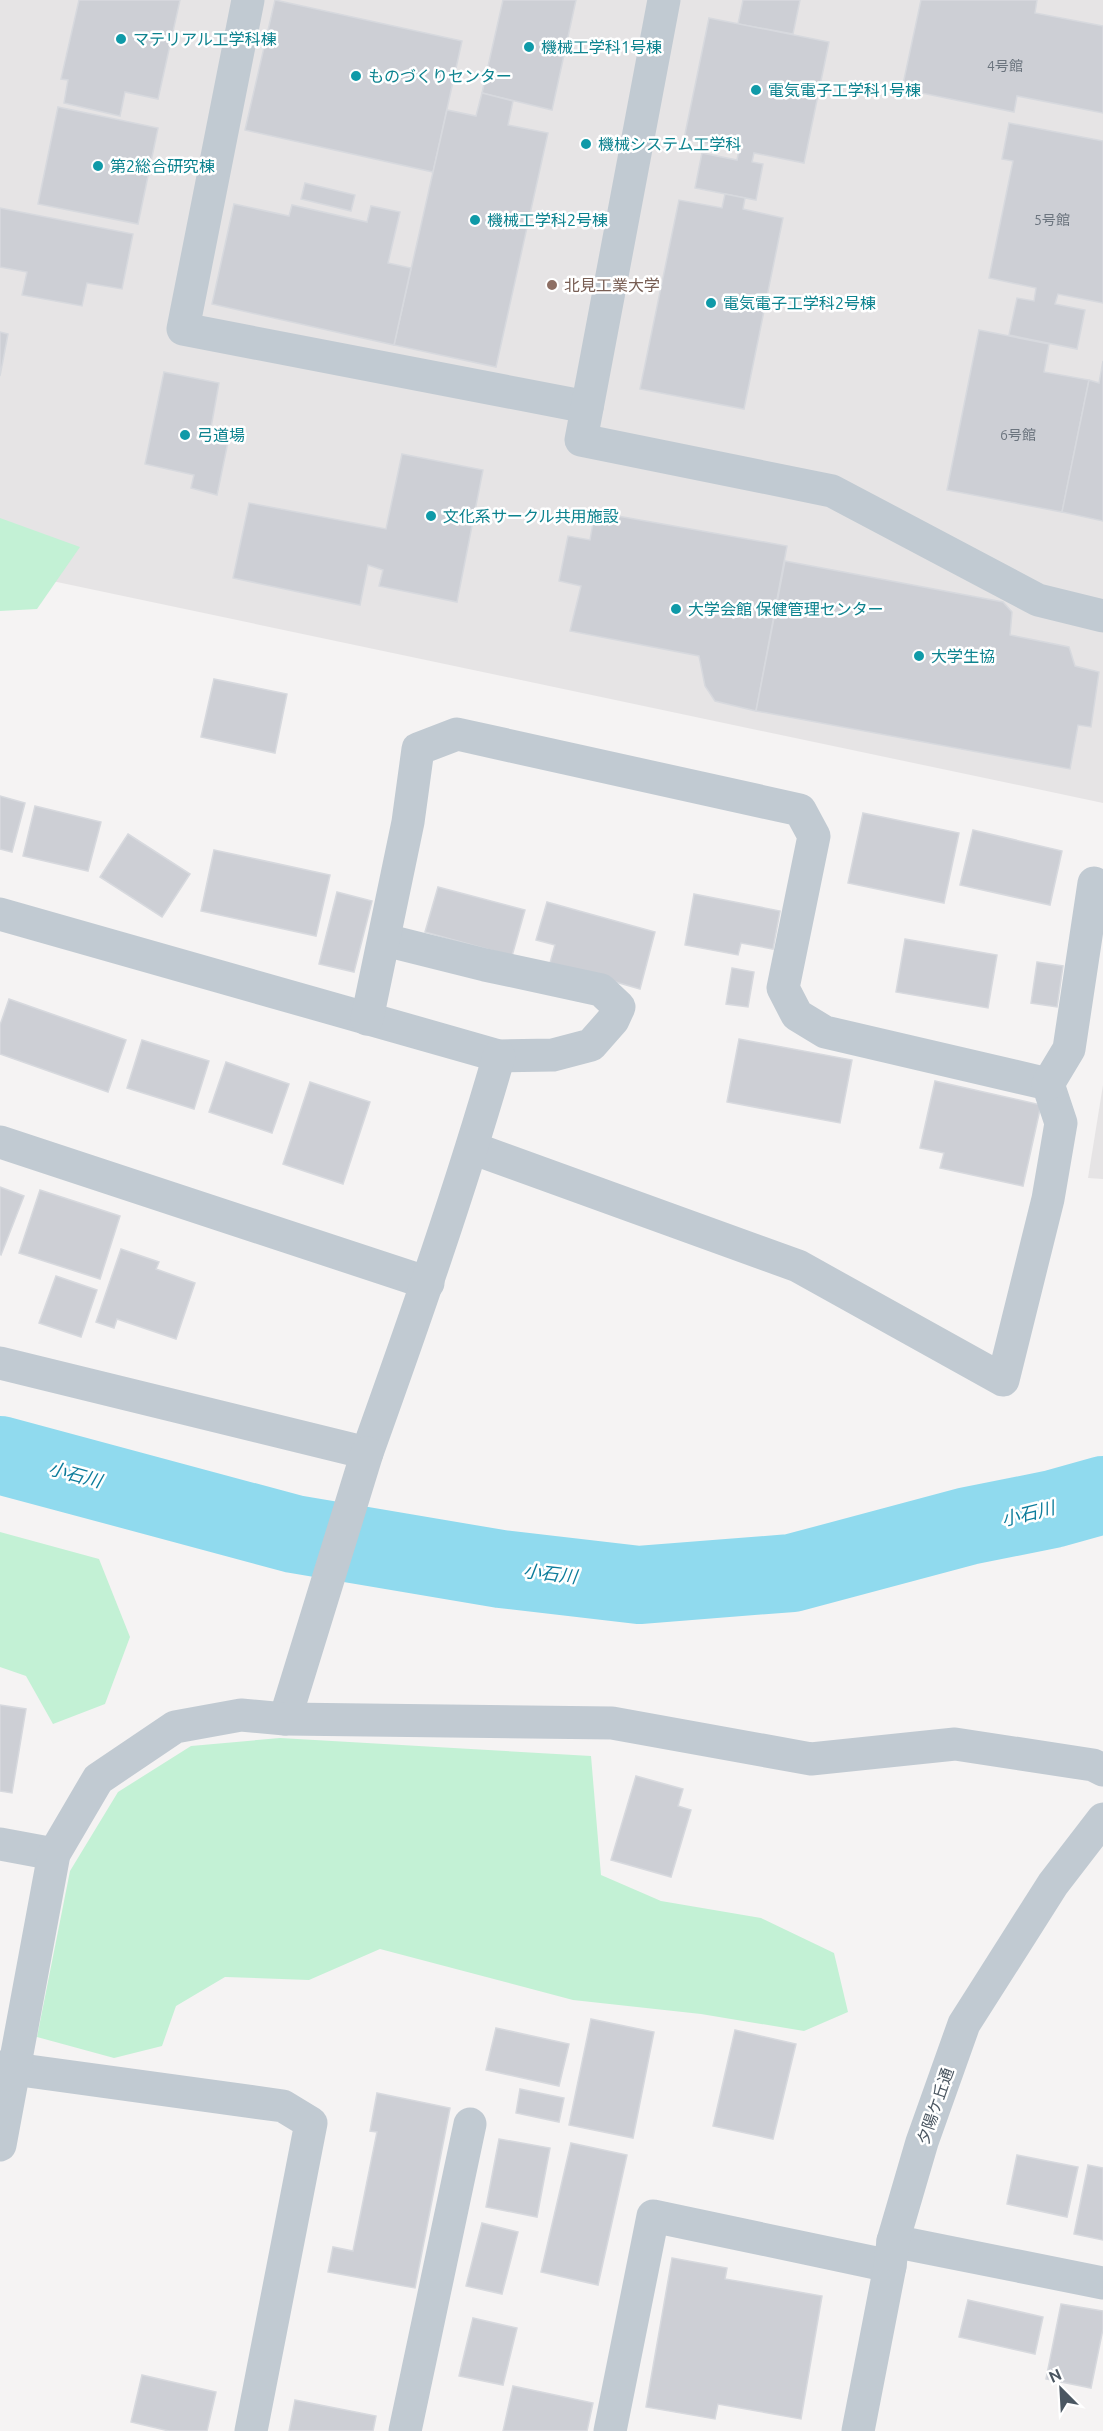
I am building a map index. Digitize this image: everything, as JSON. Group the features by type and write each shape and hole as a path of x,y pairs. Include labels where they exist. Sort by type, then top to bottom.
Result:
{"street":[{"path":"248,0 183,329 587,407"},
{"path":"664,0 581,440 832,491 1038,600 1103,616"},
{"path":"367,1019 408,822 418,749 457,734 800,810 814,836 783,988 797,1015 825,1032 1048,1084"},
{"path":"472,1148 798,1266 1003,1380 1048,1200 1061,1123 1048,1084 1069,1049 1094,883"},
{"path":"0,914 499,1056 553,1055 591,1045 613,1020 619,1007 601,990 485,965 385,940"},
{"path":"285,1719 367,1453 428,1283 499,1056"},
{"path":"0,1142 428,1283"},
{"path":"0,1363 367,1453"},
{"path":"0,2145 8,2068 54,1854 99,1779 175,1727 241,1715 285,1719 612,1723 811,1759 955,1744 1093,1765 1103,1770"},
{"name":"夕陽ケ丘通","path":"858,2431 892,2254 922,2142 964,2024 1053,1884 1103,1819"},
{"path":"0,1844 54,1854"},
{"path":"8,2068 283,2106 311,2123 250,2431"},
{"path":"405,2431 470,2124"},
{"path":"610,2431 653,2216 892,2254 1103,2283"}],"shaded area":[{"name":"北見工業大学","path":"0,0 1103,0 1103,803 0,570"},
{"path":"1103,1085 1103,1179 1088,1178"}],"green space":[{"path":"0,518 80,547 37,609 0,611"},
{"path":"0,1532 99,1559 130,1637 105,1704 53,1724 26,1676 0,1667"},
{"path":"280,1738 591,1756 601,1875 661,1901 761,1918 834,1953 848,2012 804,2031 701,2014 573,2000 380,1949 309,1980 225,1977 176,2006 162,2046 114,2058 37,2037 70,1871 118,1792 191,1746"}],"building":[{"name":"マテリアル工学科棟","path":"79,0 180,0 158,99 125,92 120,116 64,103 68,80 61,79"},
{"name":"ものづくりセンター","path":"275,0 462,41 433,172 245,130"},
{"name":"機械工学科1号棟","path":"503,0 576,0 552,110 482,93"},
{"path":"743,0 800,0 793,34 738,24"},
{"path":"921,0 1037,0 1035,13 1103,26 1103,113 1017,96 1014,112 902,89"},
{"name":"電気電子工学科1号棟","path":"709,18 829,42 804,163 754,153 752,162 763,164 756,200 695,188 702,153 737,160 739,150 684,139"},
{"name":"機械工学科2号棟","path":"482,93 513,101 508,125 548,133 496,367 394,345 447,110 476,116"},
{"name":"第2総合研究棟","path":"58,107 158,128 138,224 38,204"},
{"path":"1009,123 1103,141 1103,303 1058,294 1055,304 1085,310 1077,349 1009,335 1017,298 1034,301 1036,288 989,278 1013,161 1002,159"},
{"path":"305,183 355,195 351,211 301,199"},
{"name":"電気電子工学科2号棟","path":"725,194 745,198 743,209 783,218 744,409 640,389 679,200 722,208"},
{"path":"234,204 289,216 292,205 367,222 371,206 400,212 388,263 411,268 394,345 212,304"},
{"path":"0,208 133,234 122,289 87,283 82,306 22,295 27,272 0,267"},
{"path":"979,330 1049,344 1044,372 1089,380 1062,512 947,490"},
{"path":"0,332 8,334 0,376"},
{"path":"1103,361 1103,521 1062,512 1089,380 1099,383"},
{"name":"弓道場","path":"164,372 219,383 210,433 229,437 217,495 191,488 194,475 145,464"},
{"name":"文化系サークル共用施設","path":"402,454 483,470 457,602 379,586 383,570 368,565 360,605 233,578 249,503 386,529"},
{"name":"大学会館 保健管理センター","path":"595,512 787,546 756,711 715,701 705,686 699,656 570,631 581,586 559,581 568,536 590,540"},
{"name":"大学生協","path":"785,561 1003,602 1012,612 1010,635 1069,647 1075,666 1099,672 1091,727 1078,725 1070,769 756,711"},
{"path":"214,679 287,694 275,753 201,737"},
{"path":"0,796 25,803 12,852 0,849"},
{"path":"35,806 101,822 88,871 23,856"},
{"path":"863,813 959,833 944,903 848,883"},
{"path":"973,830 1062,851 1050,905 960,885"},
{"path":"128,834 190,874 162,917 100,877"},
{"path":"214,850 330,875 316,936 201,911"},
{"path":"438,887 525,910 512,956 425,932"},
{"path":"337,892 372,901 354,972 319,964"},
{"path":"694,894 780,911 773,949 741,943 738,955 685,945"},
{"path":"547,902 655,932 640,989 550,963 555,945 536,940"},
{"path":"905,939 997,955 988,1008 896,992"},
{"path":"1037,962 1063,966 1057,1007 1031,1003"},
{"path":"732,968 754,972 748,1007 726,1004"},
{"path":"9,999 126,1040 108,1092 0,1054 0,1025"},
{"path":"739,1039 852,1060 840,1123 727,1102"},
{"path":"142,1040 209,1061 194,1109 127,1088"},
{"path":"226,1062 289,1084 272,1133 209,1112"},
{"path":"935,1081 1041,1105 1023,1186 940,1168 944,1153 920,1148"},
{"path":"310,1082 370,1102 343,1184 283,1164"},
{"path":"0,1187 24,1196 1,1255 0,1254"},
{"path":"40,1190 120,1216 100,1279 19,1253"},
{"path":"121,1249 159,1262 156,1269 195,1283 176,1339 117,1319 114,1328 96,1322"},
{"path":"56,1276 97,1290 81,1337 39,1323"},
{"path":"0,1705 26,1709 12,1793 0,1791"},
{"path":"636,1776 683,1789 678,1806 691,1810 671,1877 611,1860"},
{"path":"591,2019 654,2032 633,2138 569,2125"},
{"path":"496,2028 569,2044 559,2086 486,2070"},
{"path":"735,2030 796,2044 773,2139 713,2126"},
{"path":"520,2089 564,2098 559,2122 516,2113"},
{"path":"377,2093 450,2108 415,2288 328,2272 333,2247 353,2251 377,2132 370,2131"},
{"path":"499,2139 550,2148 537,2217 486,2207"},
{"path":"571,2143 627,2155 598,2285 541,2272"},
{"path":"1017,2155 1078,2167 1067,2217 1007,2204"},
{"path":"1088,2165 1103,2168 1103,2240 1074,2234"},
{"path":"482,2223 518,2232 502,2294 466,2286"},
{"path":"672,2258 727,2268 725,2279 822,2296 801,2419 718,2404 715,2419 646,2407"},
{"path":"968,2300 1043,2317 1035,2354 959,2337"},
{"path":"1061,2304 1103,2311 1103,2329 1091,2388 1046,2379"},
{"path":"473,2318 517,2328 503,2385 459,2376"},
{"path":"142,2375 216,2392 207,2431 169,2431 131,2422"},
{"path":"513,2386 593,2403 587,2431 503,2431"},
{"path":"295,2400 376,2416 373,2431 289,2431"}],"waterway":[{"name":"小石川","path":"0,1455 294,1534 501,1569 639,1585 792,1573 968,1526 1053,1509 1103,1495"}],"place":[{"name":"マテリアル工学科棟","path":"121,39"},
{"name":"機械工学科1号棟","path":"529,47"},
{"name":"ものづくりセンター","path":"356,76"},
{"name":"電気電子工学科1号棟","path":"756,90"},
{"name":"機械システム工学科","path":"586,144"},
{"name":"第2総合研究棟","path":"98,166"},
{"name":"機械工学科2号棟","path":"475,220"},
{"name":"北見工業大学","path":"552,285"},
{"name":"電気電子工学科2号棟","path":"711,303"},
{"name":"弓道場","path":"185,435"},
{"name":"文化系サークル共用施設","path":"431,516"},
{"name":"大学会館 保健管理センター","path":"676,609"},
{"name":"大学生協","path":"919,656"}]}
